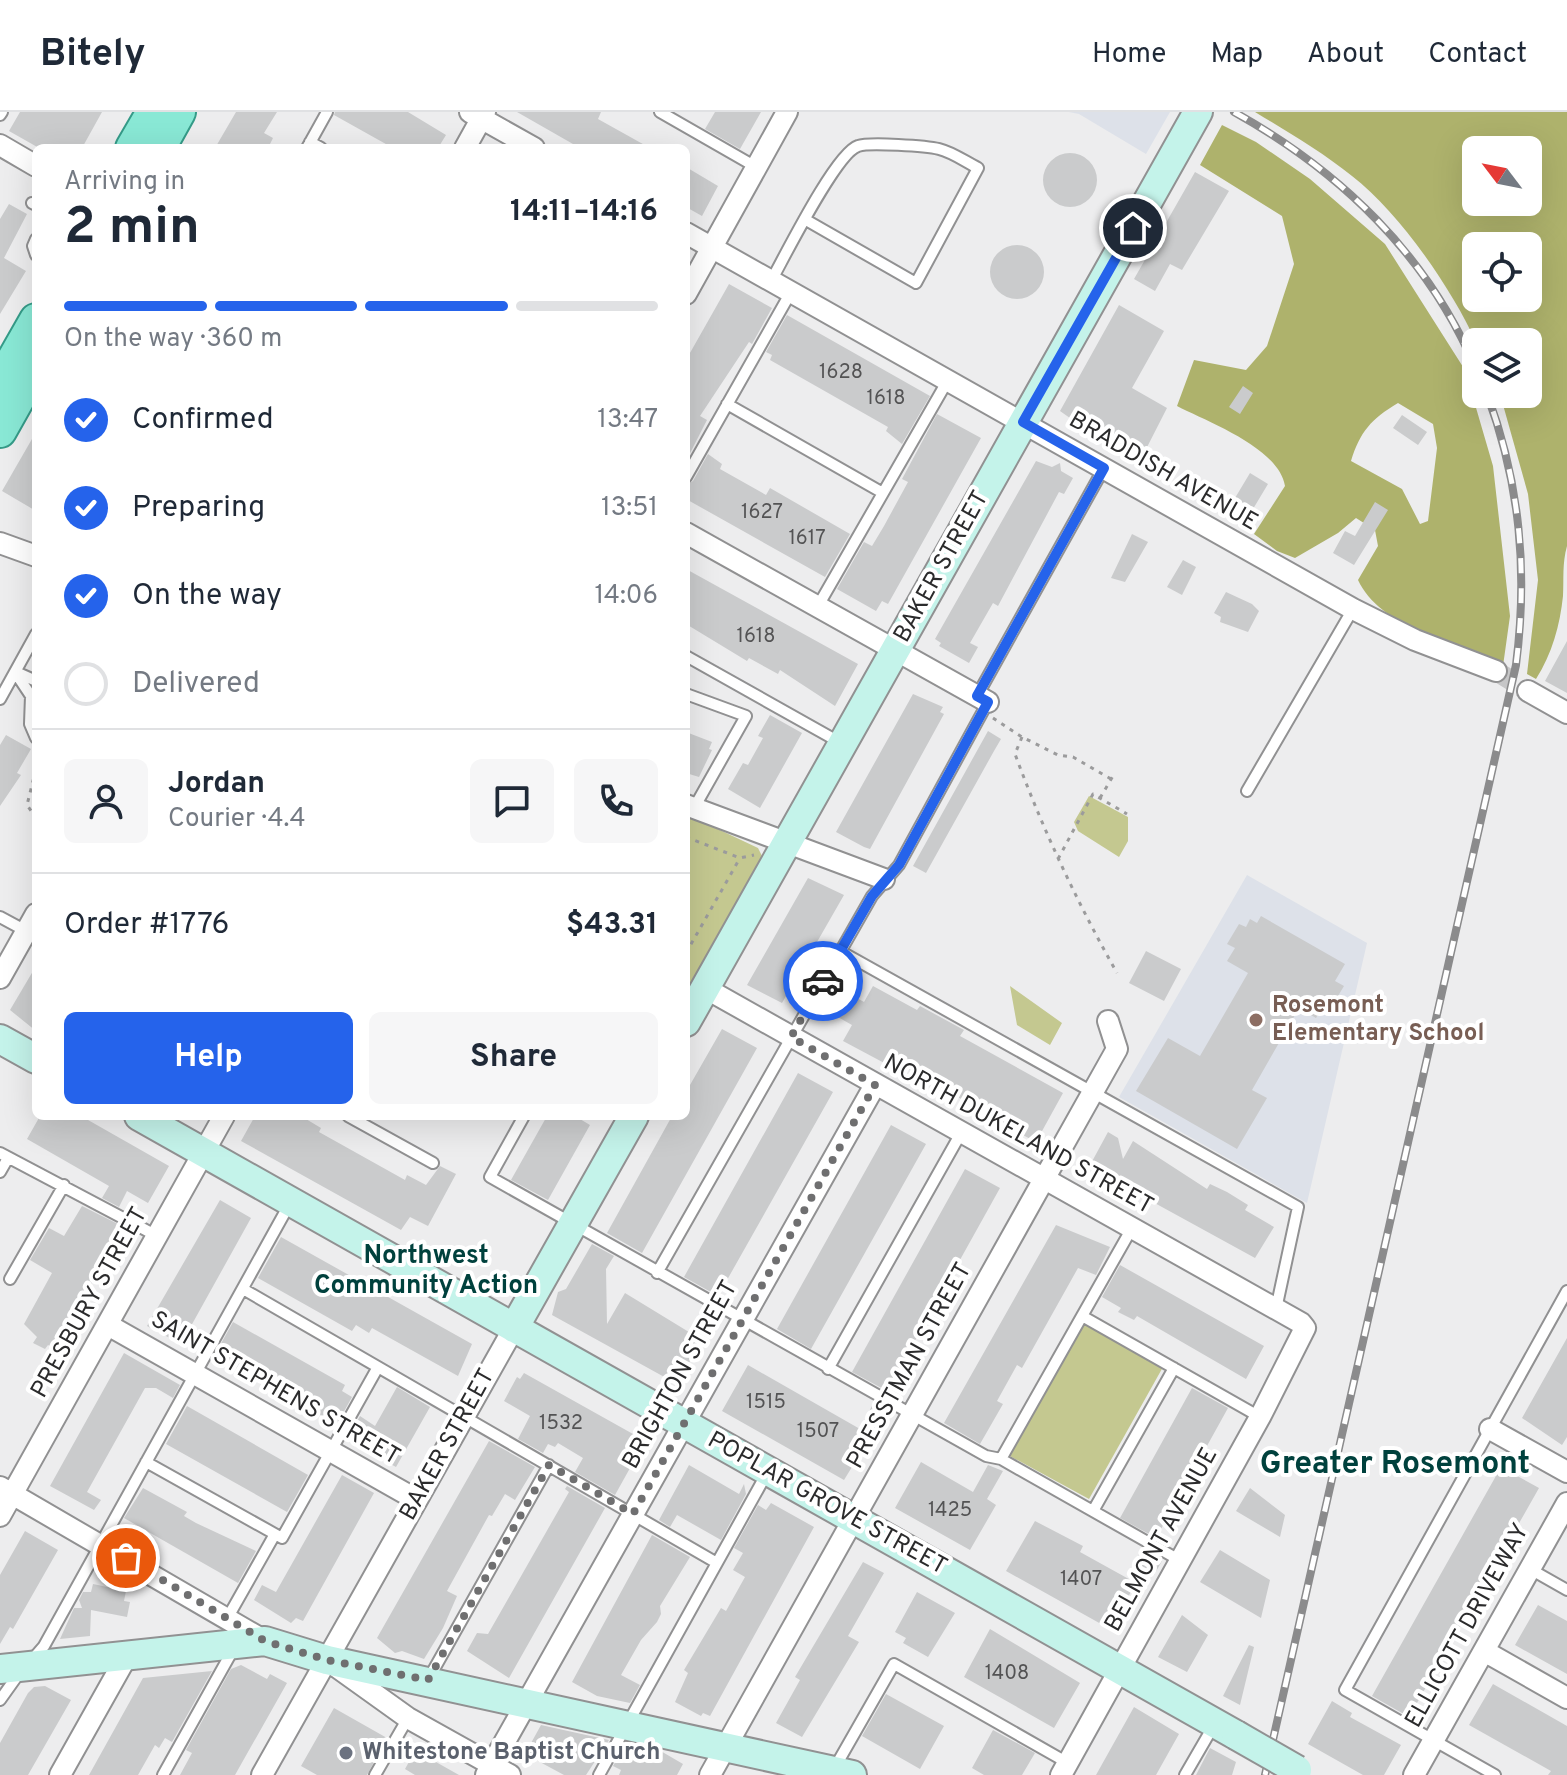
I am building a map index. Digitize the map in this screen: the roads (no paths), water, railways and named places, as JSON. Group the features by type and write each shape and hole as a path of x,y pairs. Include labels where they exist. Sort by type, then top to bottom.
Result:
{"main road":[{"path":"134,144 153,112"},
{"path":"161,144 179,112"},
{"path":"0,383 32,327"},
{"path":"0,431 32,374"}],"street":[{"path":"690,287 787,112"},
{"name":"BAKER STREET","path":"690,1015 1198,112"},
{"path":"467,144 479,114 528,144"},
{"path":"0,145 32,164"},
{"name":"BRADDISH AVENUE","path":"690,235 1353,609 1415,640 1496,671"},
{"path":"690,535 895,650 986,706"},
{"path":"0,543 32,555"},
{"path":"1528,691 1567,713"},
{"path":"690,807 884,879"},
{"path":"0,978 30,932"},
{"name":"NORTH DUKELAND STREET","path":"705,988 1305,1328"},
{"name":"PRESSTMAN STREET","path":"710,1775 1117,1049 1108,1021"},
{"path":"0,1039 32,1057"},
{"name":"BRIGHTON STREET","path":"496,1772 527,1702 875,1085"},
{"name":"POPLAR GROVE STREET","path":"146,1120 1302,1773"},
{"name":"PRESBURY STREET","path":"0,1516 6,1490 108,1325 222,1120"},
{"name":"BAKER STREET","path":"262,1775 571,1226 626,1120"},
{"name":"SAINT STEPHENS STREET","path":"108,1325 417,1500"},
{"name":"BELMONT AVENUE","path":"1065,1769 1260,1417 1305,1328"},
{"path":"1490,1429 1567,1472"},
{"path":"6,1490 100,1543 243,1634 327,1660 726,1746 771,1765 843,1773"},
{"name":"ELLICOTT DRIVEWAY","path":"1414,1775 1567,1503"},
{"path":"13,1668 128,1654 243,1634"},
{"path":"1484,1651 1567,1698"},
{"path":"60,1775 128,1654"},
{"path":"327,1660 408,1718 496,1772"}],"lane":[{"path":"309,144 327,112"},
{"path":"660,112 756,167"},
{"path":"771,281 842,157 859,145 940,149 978,168 916,283 806,220"},
{"path":"690,470 791,292"},
{"path":"818,606 948,380"},
{"path":"727,404 883,493"},
{"path":"657,1273 840,951 884,879 899,865 986,706 1104,468"},
{"path":"1247,791 1353,609"},
{"path":"0,699 32,641"},
{"path":"690,658 842,744"},
{"path":"15,672 32,679"},
{"path":"15,672 31,696 32,729"},
{"path":"690,695 746,716 690,807"},
{"path":"0,917 30,932"},
{"path":"840,951 1298,1207 1276,1309"},
{"path":"355,1120 433,1163"},
{"path":"522,1120 490,1177 571,1226 912,1416 986,1456 1001,1459 1181,1561"},
{"path":"828,1369 961,1133"},
{"path":"0,1172 4,1155 157,1236"},
{"path":"10,1279 64,1185"},
{"path":"0,1700 13,1668 44,1646 291,1202"},
{"path":"1001,1459 1132,1228"},
{"path":"243,1289 465,1414 717,1563"},
{"path":"1495,1775 1345,1690 1567,1291"},
{"path":"1082,1316 1260,1417"},
{"path":"146,1462 282,1538 378,1367"},
{"path":"1093,1511 1174,1368"},
{"path":"428,1680 549,1465"},
{"path":"599,1775 768,1471"},
{"path":"163,1775 243,1634 275,1534"},
{"path":"1530,1569 1567,1590"},
{"path":"843,1773 894,1664 1065,1769"},
{"path":"375,1775 408,1718"},
{"path":"1185,1775 1226,1729"}],"tunnel":[{"path":"1496,671 1528,691"}],"railway":[{"path":"1234,112 1310,161 1377,220 1433,289 1462,340"},
{"path":"1265,1775 1516,665 1521,596 1518,528 1507,461 1492,408"}],"place":[{"name":"Rosemont Elementary School","path":"1256,1020"},
{"name":"Whitestone Baptist Church","path":"346,1753"}],"district":[{"name":"Northwest Community Action","path":"426,1271"},
{"name":"Greater Rosemont","path":"1395,1465"}]}
